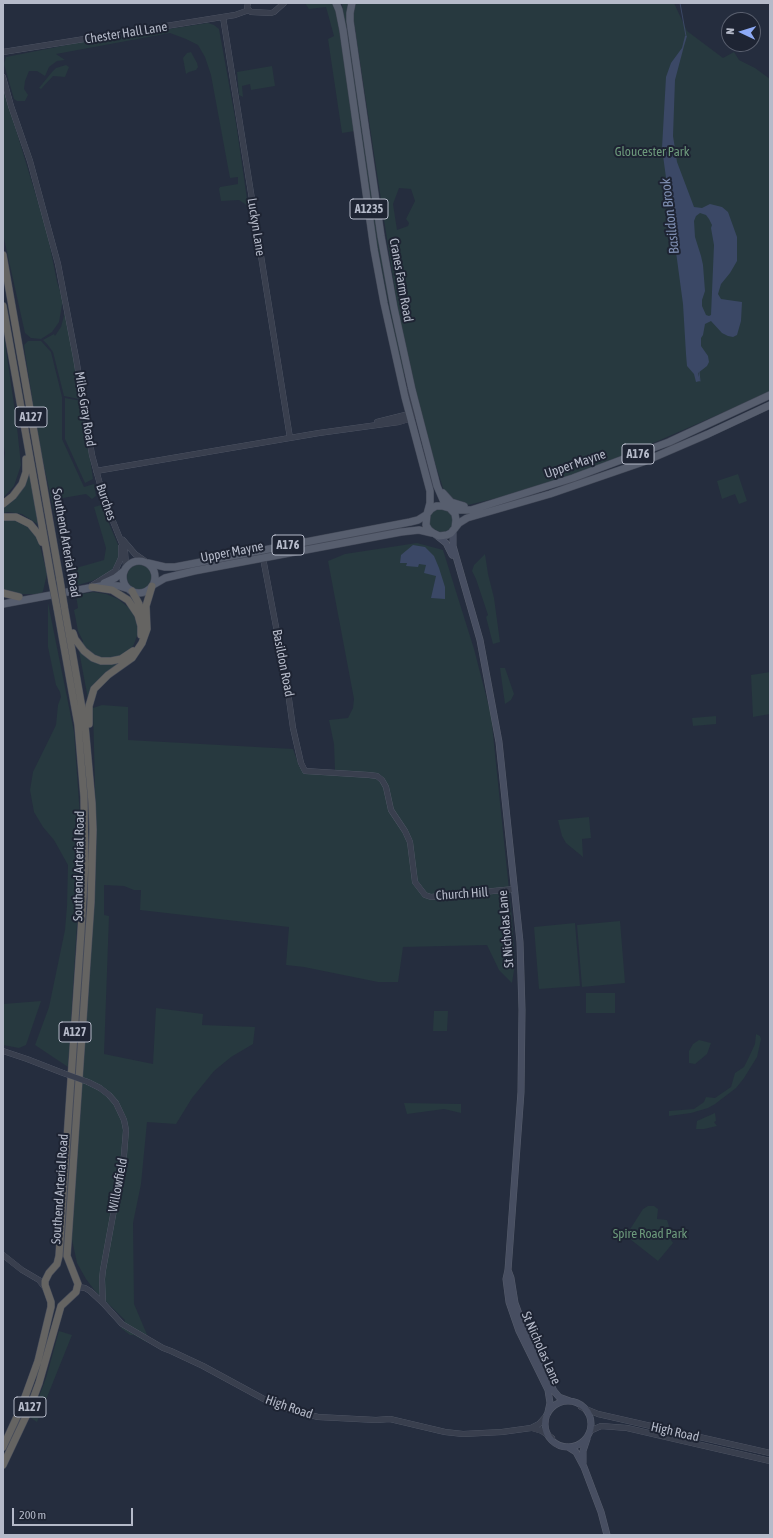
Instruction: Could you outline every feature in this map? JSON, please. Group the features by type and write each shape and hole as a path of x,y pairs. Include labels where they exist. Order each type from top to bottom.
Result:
{"highway":[{"name":"Southend Arterial Road","path":"3,255 85,724 92,803 92,902 67,1256 78,1280 78,1287"},
{"name":"Southend Arterial Road","path":"3,306 78,725 84,797 85,857 81,940 60,1249 57,1264 49,1273 45,1281 51,1307 42,1345 24,1401 3,1447"},
{"path":"3,504 17,492 22,484 26,472 27,463 17,384"},
{"name":"A127","path":"3,517 20,518 34,527 39,535 52,581"},
{"name":"A127","path":"92,803 89,715 90,700 94,689 100,682 132,658 142,643 146,629 146,606 153,586"},
{"path":"93,587 112,590 128,600 136,611 140,620 141,635"},
{"name":"A127","path":"64,604 75,639 84,652 98,660 111,661 124,657 135,648 141,635 143,627 142,615 139,604 130,590"},
{"path":"3,593 19,597"},
{"name":"A127","path":"3,1465 29,1410 50,1348 61,1306 76,1292 78,1287"}],"main road":[{"name":"Cranes Farm Road","path":"336,3 343,30 378,270 394,348 431,495 426,515"},
{"name":"Cranes Farm Road","path":"352,3 350,21 381,236 394,308 407,371 429,458 441,497 449,508"},
{"name":"Upper Mayne","path":"449,508 466,510 573,478 640,454 707,425 770,395"},
{"name":"Upper Mayne","path":"454,529 459,523 470,517 550,494 643,462 770,405"},
{"path":"411,416 420,422"},
{"path":"429,458 442,492 451,502 464,506 501,500"},
{"name":"A176","path":"426,515 436,506 449,508"},
{"path":"449,508 456,517 454,529"},
{"path":"426,515 427,527 436,535"},
{"name":"Upper Mayne","path":"147,562 165,567 175,566 405,524 418,520 426,515"},
{"name":"A176","path":"436,535 447,535 454,529"},
{"name":"St Nicholas Lane","path":"454,529 453,546 461,570 465,590"},
{"name":"Upper Mayne","path":"153,586 165,578 410,530 419,530 436,535"},
{"name":"St Nicholas Lane","path":"436,535 444,541 448,547 465,590 480,640 499,742 521,973 521,1093 508,1270 506,1279 509,1302 519,1331 548,1390 550,1403 547,1413"},
{"path":"3,604 32,597 115,585 143,593 153,586 155,573 154,569 147,562 136,560 130,563 115,578 93,587"},
{"path":"125,569 124,583 130,590"},
{"path":"3,596 32,597"},
{"name":"St Nicholas Lane","path":"508,1270 511,1278 515,1303 527,1336 554,1391 561,1399 570,1401"},
{"path":"584,1467 583,1452 589,1433 590,1418 581,1406 570,1401 559,1402 547,1413 546,1426 552,1438 559,1444 576,1452 584,1467 607,1535"},
{"path":"567,1447 580,1444 589,1433"}],"street":[{"path":"248,3 248,8 252,12 271,13 274,12 276,6 284,3"},
{"name":"Chester Hall Lane","path":"3,52 235,15 249,10"},
{"name":"Luckyn Lane","path":"223,17 290,438"},
{"name":"Miles Gray Road","path":"3,77 30,162 58,264 96,471"},
{"path":"407,371 411,416"},
{"path":"96,471 290,438 399,422 411,416"},
{"path":"372,425 394,417 411,416"},
{"name":"Cranes Farm Road","path":"399,422 405,422 408,424 416,438"},
{"name":"Burches","path":"96,471 104,499 125,551 125,569"},
{"path":"93,587 99,580 111,574 118,566 122,554 118,534"},
{"name":"Burches","path":"118,534 132,551 147,562"},
{"name":"Basildon Road","path":"262,558 285,672 293,728 303,768"},
{"name":"Church Hill","path":"303,768 308,772 348,772 377,776 382,780 386,787 391,810 405,831 410,842 415,882 426,895 431,897 514,889"},
{"name":"Willowfield","path":"3,1051 88,1082 100,1088 113,1099 122,1114 126,1130 124,1156 103,1270 103,1303"},
{"path":"3,1254 32,1277 39,1280 46,1289"},
{"path":"32,1277 42,1276 49,1273"},
{"name":"High Road","path":"78,1287 85,1288 103,1303 122,1324 163,1348 203,1366 273,1404 294,1411 318,1417 376,1420 390,1419 446,1432 463,1434 502,1432 532,1428"},
{"name":"High Road","path":"581,1406 598,1414 770,1453"},
{"path":"532,1428 539,1424 547,1413"},
{"name":"High Road","path":"589,1433 601,1426 632,1429 770,1461"},
{"path":"532,1428 542,1431 552,1438"}],"green space":[{"path":"305,3 332,3 336,9 355,131 342,133 328,39 334,36 326,7 309,9"},
{"path":"349,3 395,325 404,370 405,386 375,235 342,4"},
{"name":"Gloucester Park","path":"356,3 674,3 687,31 723,58 734,52 739,60 755,68 770,79 770,392 619,458 563,479 518,493 468,505 454,502 444,491 433,457 412,379 400,324 353,16","holes":["399,188 411,189 415,201 406,219 409,223 408,226 397,230 393,204"]},
{"path":"208,23 219,29 236,123 248,206 239,200 221,201 220,187 238,184 238,177 230,178 211,75 205,57 198,45 186,39 170,33 56,54 65,60 57,61 49,67 45,76 37,71 29,71 25,81 24,89 28,95 25,101 17,101 14,99 4,64 6,57 77,43"},
{"path":"191,52 198,67 196,70 186,74 183,58 187,53"},
{"path":"66,65 69,67 65,77 53,76 41,89 39,88 56,68"},
{"path":"272,66 275,86 251,90 250,84 242,86 243,97 239,95 237,72"},
{"path":"3,87 47,232 57,282 63,300 59,322 52,332 41,339 31,338 25,333 3,234"},
{"path":"66,308 79,399 64,396 53,352 43,340 54,334 55,336 61,327"},
{"path":"3,330 16,418 21,465 14,486 3,498 3,468 5,453 3,442"},
{"path":"28,341 41,341 51,352 62,397 62,439 84,487 94,484 96,496 92,499 86,494 57,499 71,565 66,568 40,447 24,345"},
{"path":"65,398 82,401 93,479 85,483 65,439"},
{"path":"32,471 39,525 22,514 8,512 3,513 3,508 14,499"},
{"path":"738,474 747,501 739,504 735,494 722,499 717,481"},
{"path":"101,505 119,547 119,560 110,572 92,581 71,587 69,570 104,560 106,548 94,507"},
{"path":"441,509 446,510 452,516 452,526 446,532 441,533 436,532 430,526 429,521 430,516 436,510"},
{"path":"3,519 18,519 37,534 47,574 41,594 17,594 3,590"},
{"path":"417,543 443,550 474,649 491,715 512,919 515,964 512,983 499,970 487,945 403,947 398,982 378,982 304,967 286,965 289,927 140,910 141,890 134,890 124,886 104,885 104,915 109,916 104,1054 153,1064 156,1008 203,1014 202,1025 255,1027 253,1044 231,1057 214,1071 192,1098 176,1124 147,1122 141,1184 133,1223 134,1304 148,1337 146,1342 134,1335 130,1335 121,1328 125,1320 96,1292 86,1279 77,1263 71,1235 96,825 93,708 102,705 128,707 128,740 293,749 299,766 304,774 335,770 334,744 329,720 348,718 353,708 354,699 328,561 345,554"},
{"path":"485,554 494,598 500,642 493,644 486,617 488,615 472,571 474,565"},
{"path":"140,564 149,568 153,577 149,586 140,590 131,586 127,577 131,568"},
{"path":"93,592 106,594 118,599 130,608 137,622 138,633 134,644 131,649 116,659 98,658 82,646 83,641 78,631 74,610 78,608 76,595"},
{"path":"48,603 74,732 82,844 68,1067 35,1045 49,1007 65,930 67,906 68,865 54,840 43,827 34,812 30,790 33,772 56,725 58,705 61,697 56,685 48,647"},
{"path":"80,649 89,658 127,658 88,699 79,651"},
{"path":"500,668 505,668 514,694 511,700 505,704"},
{"path":"770,672 770,714 753,717 751,675"},
{"path":"716,716 716,724 693,726 692,718"},
{"path":"589,817 591,838 582,839 583,857 566,843 562,836 558,820"},
{"path":"620,921 625,983 582,987 577,925"},
{"path":"575,923 580,986 539,989 534,927"},
{"path":"586,993 615,993 615,1013 586,1013"},
{"path":"41,1001 26,1045 19,1048 3,1045 3,1004"},
{"path":"434,1011 448,1011 447,1031 433,1031"},
{"path":"756,1034 760,1036 761,1039 757,1057 736,1088 708,1108 691,1113 669,1116 669,1111 694,1109 704,1102 706,1097 715,1098 731,1087 735,1073 744,1067 749,1057 755,1044"},
{"path":"699,1040 711,1043 707,1054 695,1064 689,1063 689,1051 693,1044"},
{"path":"404,1103 461,1104 461,1113 444,1109 407,1114"},
{"path":"715,1113 716,1121 714,1122 717,1126 696,1129 697,1121"},
{"name":"Spire Road Park","path":"648,1206 654,1206 658,1209 657,1219 667,1220 669,1226 667,1234 673,1243 658,1261 630,1239 627,1234 643,1209"},
{"path":"59,1331 72,1335 37,1422 31,1418 46,1378"}],"water":[{"path":"685,36 687,36 675,80 673,136 677,162 694,207 702,208 710,204 722,207 728,212 737,237 737,261 721,284 718,294 721,299 742,302 741,321 737,335 733,337 722,333 711,321 705,324 701,338 701,346 708,356 709,362 707,366 698,373 700,381 696,382 694,374 687,366 683,304 662,148 666,77 671,63 682,48","holes":["700,213 706,215 712,225 711,228 714,245 711,315 709,316 706,315 702,306 705,291 703,265 695,237 694,221 696,216"]},
{"path":"413,545 425,547 434,556 445,587 445,599 431,598 436,576 424,573 426,565 419,564 418,567 406,566 407,563 400,563 401,555"}],"waterway":[{"name":"Basildon Brook","path":"680,3 686,36"},
{"name":"Basildon Brook","path":"699,372 700,381"}]}
